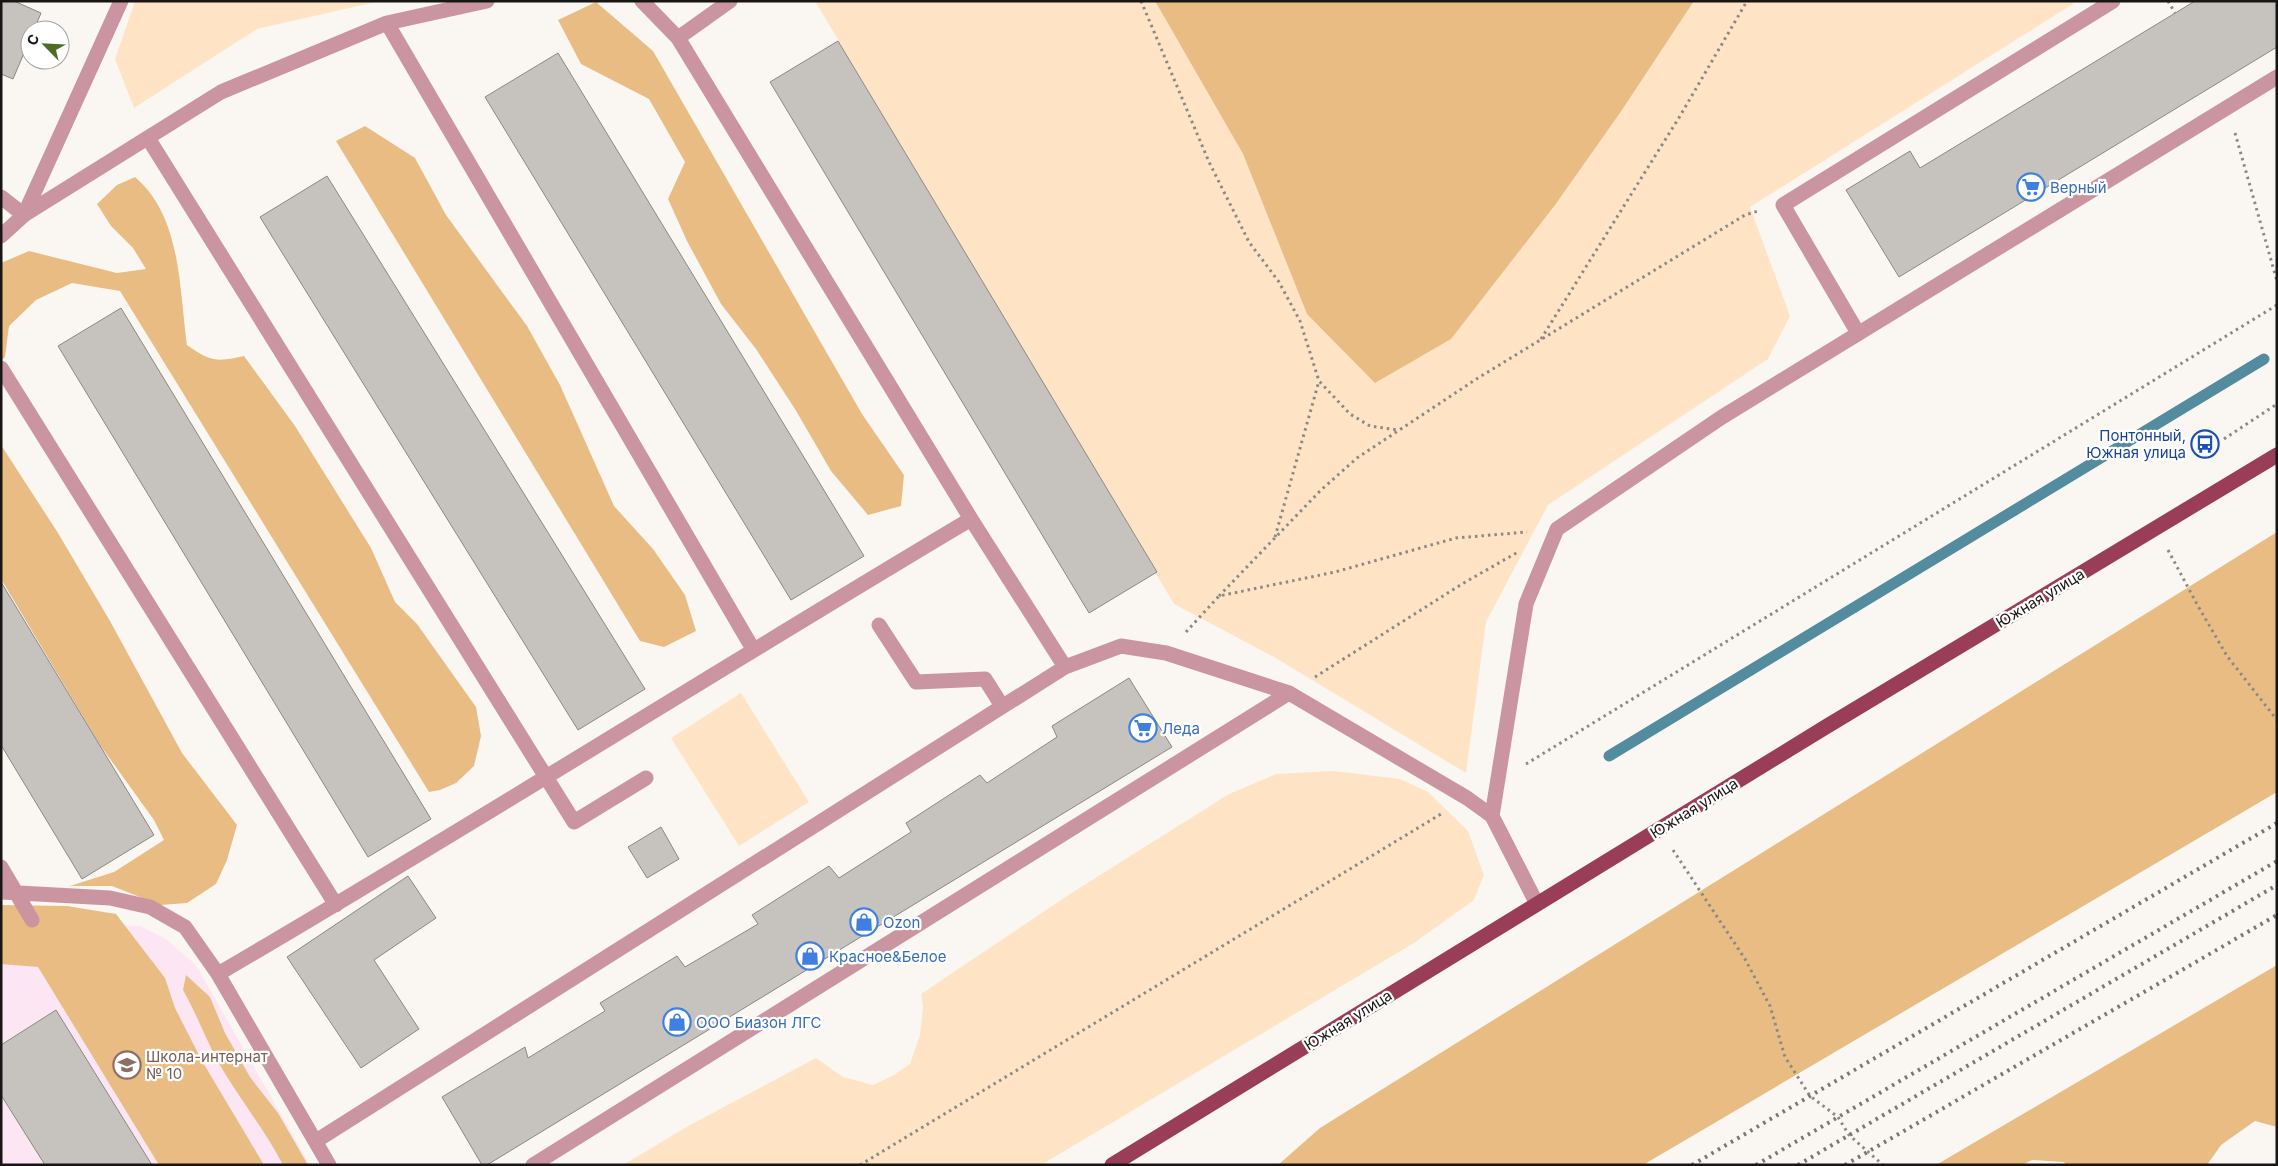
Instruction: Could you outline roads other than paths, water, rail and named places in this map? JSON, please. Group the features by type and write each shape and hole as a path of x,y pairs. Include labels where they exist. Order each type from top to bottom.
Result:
{"main road":[{"name":"Южная улица","path":"1112,1165 1537,904 2277,455"}],"street":[{"path":"24,215 121,1"},
{"path":"1,236 24,215 221,92 387,23 486,1"},
{"path":"642,1 678,38 971,519 1065,667"},
{"path":"678,38 730,1"},
{"path":"1858,333 1783,205 2113,1"},
{"path":"387,23 753,649"},
{"path":"1492,816 1526,604 1557,529 1722,416 2277,78"},
{"path":"148,138 574,822 646,778"},
{"path":"1,197 24,215"},
{"path":"1,368 336,905"},
{"path":"218,974 547,778 753,649 971,519"},
{"path":"879,625 916,682 985,679 1002,706"},
{"path":"316,1141 1065,667 1121,646 1166,653 1289,693 1466,798 1492,816 1537,904"},
{"path":"533,1165 1289,693"},
{"path":"1,867 9,892 32,920"},
{"path":"9,892 110,898 150,907 185,927 218,974 329,1165"}],"waterway":[{"path":"1609,756 2264,359"}],"railway":[{"path":"1692,1165 2277,823"},
{"path":"1756,1165 2277,861"},
{"path":"1798,1165 2277,885"},
{"path":"1845,1165 2277,915"}],"place":[{"name":"Верный","path":"2031,187"},
{"name":"Понтонный, Южная улица","path":"2205,444"},
{"name":"Леда","path":"1143,728"},
{"name":"Ozon","path":"864,922"},
{"name":"Красное&Белое","path":"810,956"},
{"name":"ООО Биазон ЛГС","path":"677,1022"},
{"name":"Школа-интернат № 10","path":"127,1065"}]}
